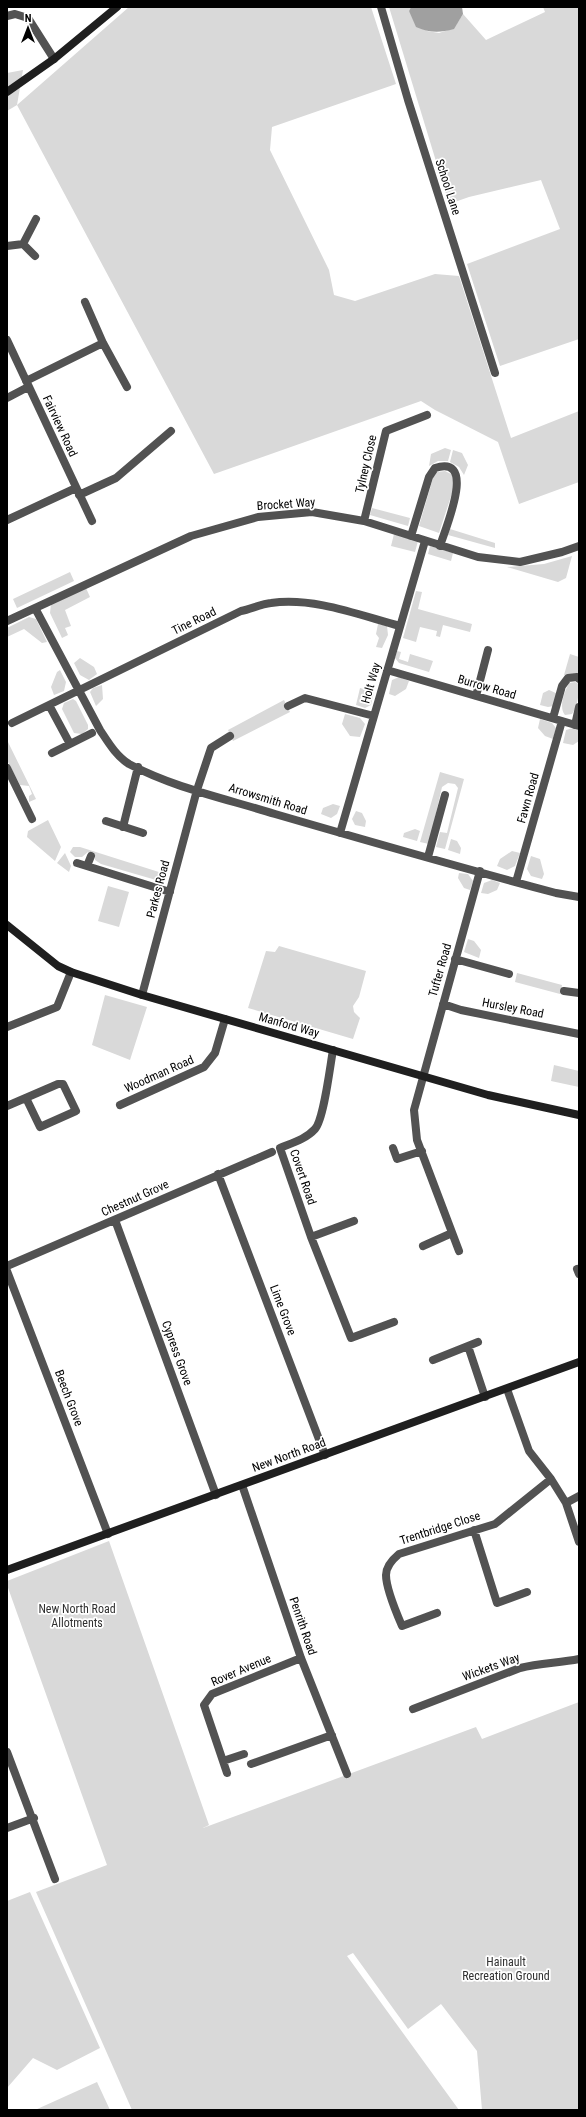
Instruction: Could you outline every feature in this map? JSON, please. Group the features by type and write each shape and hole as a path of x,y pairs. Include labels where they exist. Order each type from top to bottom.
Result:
{"street":[{"path":"7,92 54,59 117,7"},
{"name":"School Lane","path":"382,7 408,100 494,373"},
{"path":"7,16 15,14 28,18 54,59"},
{"path":"23,244 36,219"},
{"path":"7,246 23,244"},
{"path":"23,244 35,256"},
{"path":"85,302 103,343 127,387"},
{"name":"Fairview Road","path":"7,340 92,521"},
{"path":"7,398 27,384 103,343"},
{"name":"Tylney Close","path":"364,522 386,430 427,415"},
{"path":"7,520 116,478 171,431"},
{"path":"411,536 429,477 436,468 449,466 454,470 458,481 440,546"},
{"name":"Brocket Way","path":"7,621 191,536 258,517 312,512 364,522 478,557 520,562 562,552 579,546"},
{"name":"Holt Way","path":"340,833 425,541"},
{"name":"Tine Road","path":"12,724 241,611 271,603 299,603 330,607 400,626"},
{"name":"Arrowsmith Road","path":"35,608 78,691 110,747 128,763 197,790 340,833 556,893 579,896"},
{"path":"476,696 488,650"},
{"name":"Burrow Road","path":"387,670 577,726"},
{"path":"553,718 562,686 568,678 577,677 579,679"},
{"path":"288,706 305,698 374,716"},
{"path":"49,705 70,744"},
{"path":"577,726 579,707"},
{"name":"Fawn Road","path":"516,882 562,721"},
{"path":"52,753 92,734"},
{"name":"Parkes Road","path":"142,995 197,790 211,748 230,736"},
{"path":"7,768 32,819"},
{"path":"123,827 138,768"},
{"path":"428,857 445,795"},
{"path":"106,821 143,833"},
{"path":"88,866 91,856"},
{"path":"77,863 170,892"},
{"name":"Tufter Road","path":"459,1251 417,1140 414,1110 422,1076 480,871"},
{"name":"Manford Way","path":"7,925 58,966 71,972 142,995 488,1095 579,1115"},
{"path":"455,959 509,974"},
{"path":"7,1027 57,1007 71,972"},
{"path":"564,991 579,993"},
{"name":"Hursley Road","path":"443,1004 461,1010 579,1034"},
{"name":"Woodman Road","path":"120,1105 204,1067 215,1054 226,1019"},
{"name":"Covert Road","path":"333,1050 321,1115 316,1128 302,1139 280,1148 311,1237 351,1338 394,1322"},
{"path":"7,1106 58,1084 63,1084 76,1111 40,1126 26,1098"},
{"path":"393,1148 397,1159 422,1151"},
{"name":"Chestnut Grove","path":"7,1266 272,1152"},
{"name":"Lime Grove","path":"218,1174 325,1455"},
{"name":"Cypress Grove","path":"115,1220 216,1494"},
{"path":"311,1237 354,1221"},
{"path":"423,1246 452,1233"},
{"name":"Beech Grove","path":"7,1271 108,1534"},
{"path":"433,1360 478,1342"},
{"path":"468,1346 485,1397"},
{"name":"New North Road","path":"7,1570 579,1362"},
{"path":"507,1389 529,1451 551,1479 566,1503 579,1542"},
{"name":"Trentbridge Close","path":"437,1613 402,1626 392,1599 386,1575 392,1560 399,1554 494,1524 551,1479"},
{"name":"Penrith Road","path":"242,1485 301,1658 347,1774"},
{"path":"566,1503 579,1496"},
{"path":"474,1530 497,1603 527,1592"},
{"name":"Rover Avenue","path":"227,1773 204,1705 212,1694 301,1658"},
{"name":"Wickets Way","path":"413,1710 520,1668 536,1664 555,1664 579,1659"},
{"path":"251,1764 332,1735"},
{"path":"7,1752 34,1818 55,1879"},
{"path":"223,1761 244,1754"},
{"path":"7,1828 34,1818"}],"green space":[{"path":"129,7 371,7 396,84 272,127 270,150 329,270 334,295 355,301 435,274 459,276 511,438 579,411 579,482 519,504 498,442 435,410 421,401 214,474 17,105"},
{"path":"389,7 411,7 409,11 427,31 439,33 454,28 463,14 486,40 545,12 543,7 579,7 579,339 500,366 467,264 560,229 541,180 469,197 449,204"},
{"path":"23,70 17,105 7,111 7,73"},
{"path":"445,448 451,450 448,461 438,461 429,466 431,454"},
{"path":"453,450 462,453 468,465 464,475 459,467 450,462"},
{"path":"445,471 453,475 455,484 439,533 419,526 433,478 437,472"},
{"path":"372,508 410,518 408,526 370,515"},
{"path":"450,529 495,543 495,548 448,535"},
{"path":"394,534 418,541 415,552 391,546"},
{"path":"430,546 453,553 451,561 428,554"},
{"path":"572,556 566,578 558,582 507,567 544,564"},
{"path":"70,572 74,581 17,608 13,599"},
{"path":"86,588 90,597 65,610 71,626 65,628 68,635 62,638 50,613 51,604"},
{"path":"416,591 422,592 418,609 472,624 470,632 443,625 440,637 436,636 437,631 420,627 416,642 403,638"},
{"path":"29,617 36,619 47,642 42,643 24,629 7,637 7,628"},
{"path":"378,624 387,626 388,635 382,648 376,647 379,638 376,634"},
{"path":"397,651 401,652 399,659 408,662 410,654 433,661 429,672 399,663 395,658"},
{"path":"570,654 579,657 579,674 564,675"},
{"path":"80,658 94,667 97,674 89,680 80,675 74,663"},
{"path":"60,670 66,682 64,691 54,695 51,687 57,672"},
{"path":"399,677 409,681 406,689 395,696 389,694 392,680"},
{"path":"575,682 579,684 577,703 572,714 565,715 562,708 564,695 569,683"},
{"path":"102,685 103,699 96,706 90,692 93,688"},
{"path":"360,688 374,692 371,705 365,708 356,705"},
{"path":"549,690 558,694 554,706 548,707 540,705 543,693"},
{"path":"73,699 76,701 88,725 88,729 82,734 74,733 62,709 64,703"},
{"path":"284,700 290,712 233,741 228,730"},
{"path":"345,714 360,718 365,724 360,737 350,736 342,724"},
{"path":"540,719 552,723 556,728 553,739 545,736 538,728"},
{"path":"573,728 579,730 579,741 573,745 563,743 566,730"},
{"path":"7,740 36,799 29,802 29,796 32,794 29,786 20,785 7,760"},
{"path":"440,772 464,779 445,849 436,847 440,832 447,833 458,788 455,784 448,783 442,787 429,844 420,842"},
{"path":"333,804 340,806 337,814 331,818 321,814 323,808"},
{"path":"356,811 362,813 366,821 365,827 355,825 352,819"},
{"path":"48,820 61,847 55,861 27,837 28,831"},
{"path":"415,829 420,831 417,841 403,837 404,833"},
{"path":"451,839 457,841 461,848 460,854 448,850"},
{"path":"73,847 80,847 162,873 160,878 156,880 101,864 95,860 95,854 88,852 82,857 75,857 70,852"},
{"path":"512,851 520,853 515,866 507,870 497,866 500,859"},
{"path":"65,853 71,866 69,872 57,863"},
{"path":"531,856 540,859 544,874 542,879 531,876 527,869"},
{"path":"459,873 468,874 473,881 470,890 464,888 458,878"},
{"path":"492,880 500,883 497,890 488,894 481,893 484,883"},
{"path":"108,886 129,892 119,927 98,921"},
{"path":"468,939 474,941 481,950 479,958 464,952"},
{"path":"279,946 366,971 359,997 353,1006 354,1012 360,1018 353,1039 248,1008 266,951 275,952"},
{"path":"517,973 562,985 560,994 515,982"},
{"path":"105,995 147,1007 130,1060 92,1045"},
{"path":"554,1065 579,1071 579,1087 551,1081"},
{"path":"109,1541 209,1825 203,1828 476,1727 482,1739 579,1702 579,2110 482,2110 477,2051 441,2004 408,2029 353,1953 347,1956 459,2110 132,2110 36,1892 107,1865 7,1585 7,1581"},
{"path":"30,1892 100,2048 57,2070 33,2058 7,2088 7,1901"},
{"path":"97,2082 110,2110 35,2110"}],"shaded area":[{"path":"411,7 462,7 463,14 454,29 439,32 431,31 416,27 409,11"}],"park label":[{"name":"New North Road Allotments","path":"77,1616"},
{"name":"Hainault Recreation Ground","path":"506,1969"}]}
